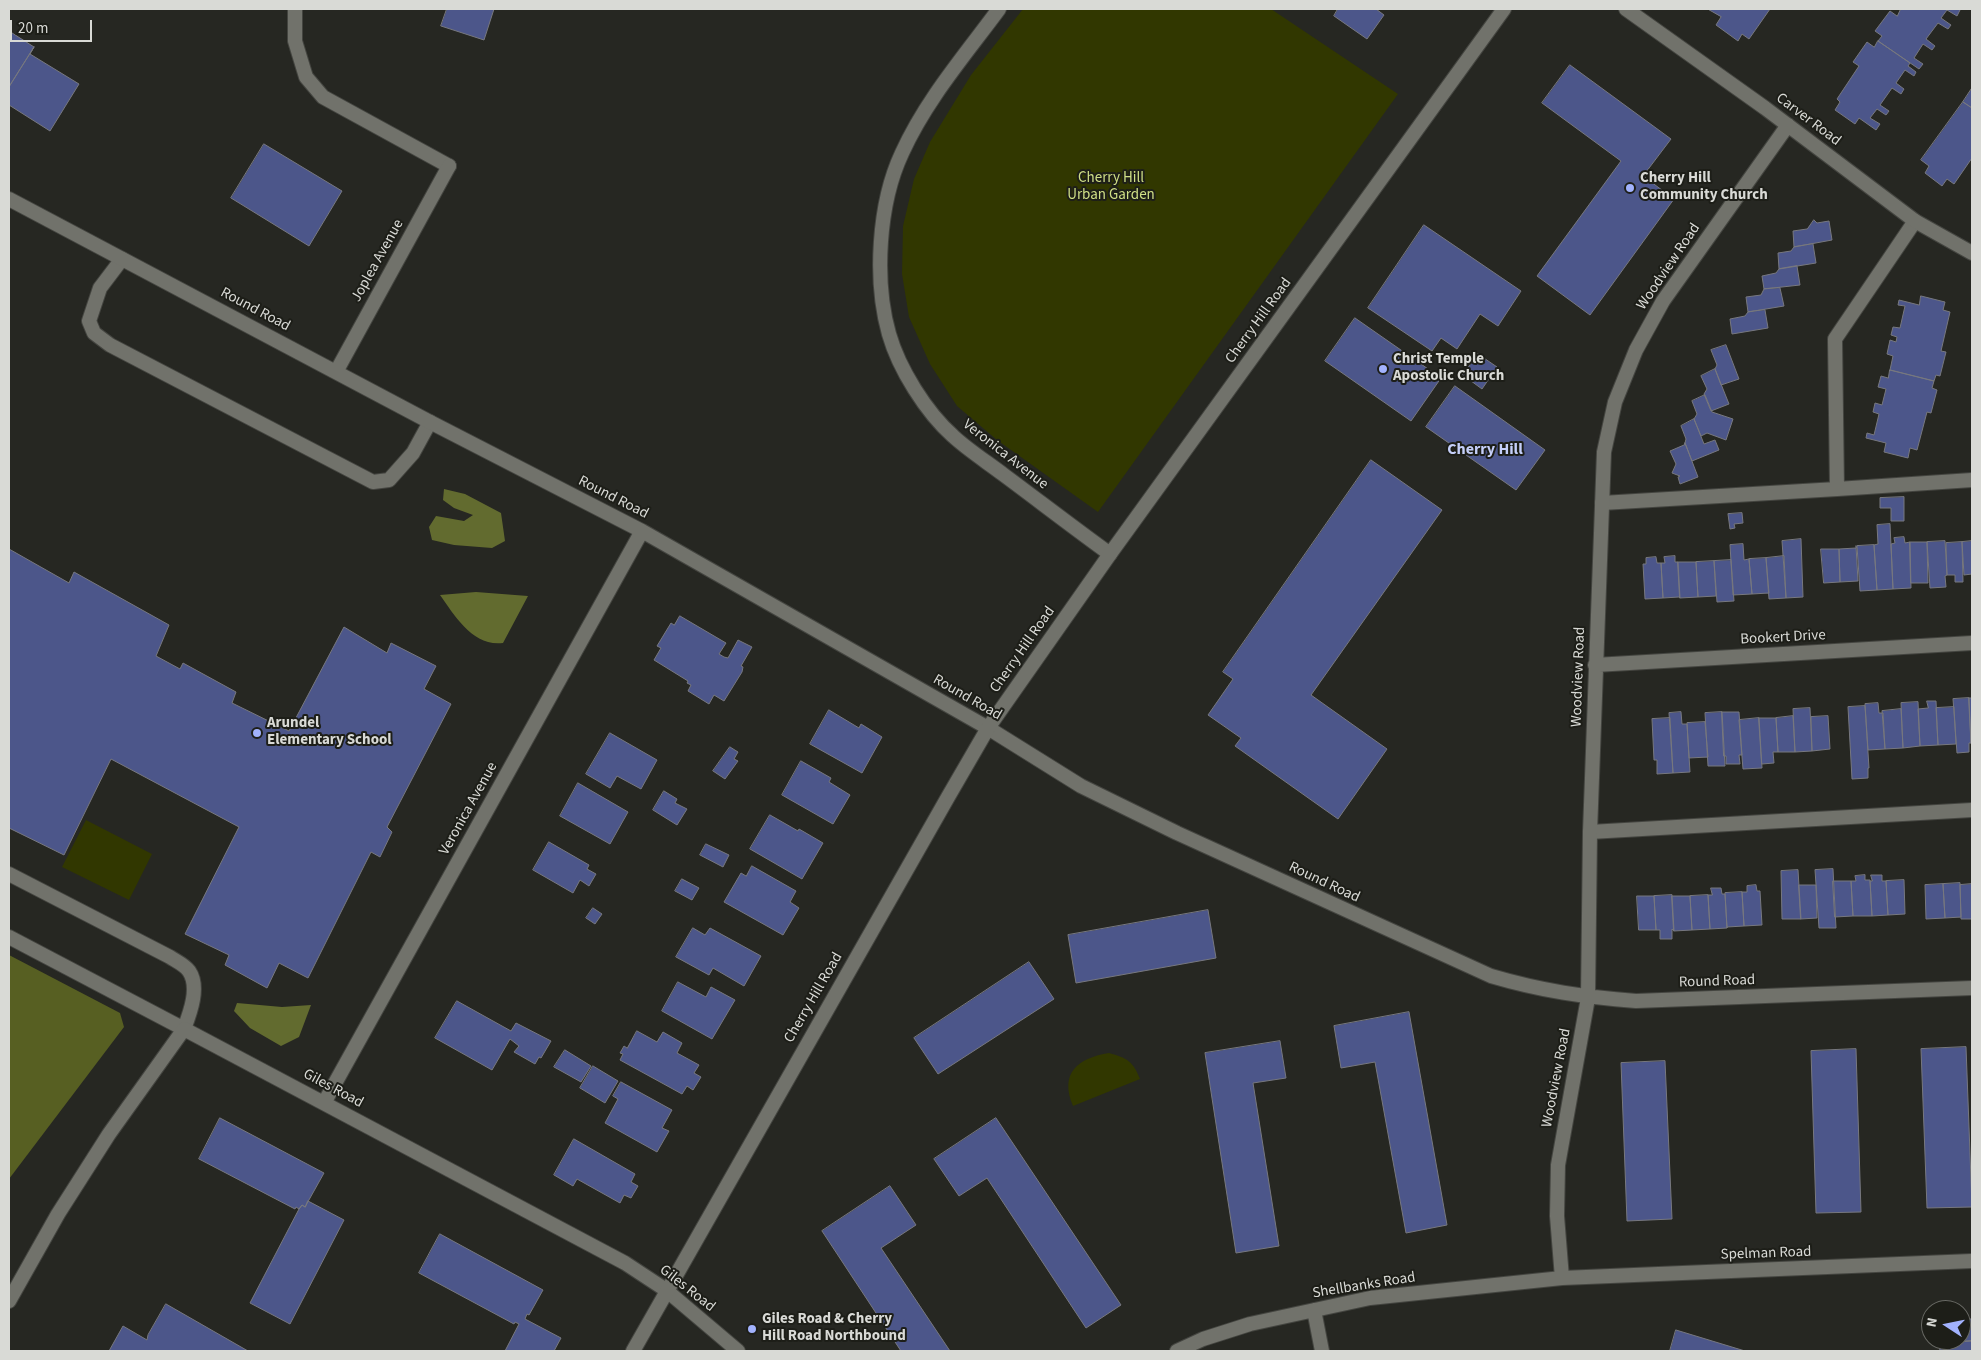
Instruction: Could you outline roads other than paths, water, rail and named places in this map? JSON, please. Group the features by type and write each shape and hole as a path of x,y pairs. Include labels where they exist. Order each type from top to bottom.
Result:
{"street":[{"name":"Joplea Avenue","path":"295,9 295,42 306,77 323,97 449,166 336,372"},
{"name":"Veronica Avenue","path":"999,9 921,116 901,154 890,188 883,226 881,261 882,300 889,335 906,374 926,405 952,436 1110,554"},
{"name":"Cherry Hill Road","path":"633,1351 666,1290 988,728 1110,554 1504,9"},
{"name":"Carver Road","path":"1626,9 1788,125 1915,221 1972,253"},
{"name":"Woodview Road","path":"1562,1278 1557,1216 1558,1165 1588,998 1590,832 1604,452 1615,402 1636,350 1663,301 1788,125"},
{"name":"Round Road","path":"9,199 430,422 642,531 988,728 1081,786 1177,834 1491,976 1534,989 1588,998 1636,1001 1972,988"},
{"path":"1837,488 1835,339 1915,221"},
{"path":"122,259 100,288 88,320 94,333 110,345 373,482 389,480 413,453 430,422"},
{"path":"1602,502 1972,480"},
{"name":"Veronica Avenue","path":"324,1102 642,531"},
{"name":"Bookert Drive","path":"1595,665 1972,643"},
{"path":"1590,832 1972,810"},
{"path":"9,874 170,957 188,970 192,976 194,989 190,1014 184,1029 109,1134 58,1214 9,1301"},
{"name":"Giles Road","path":"9,937 324,1102 625,1263 666,1290 738,1351"},
{"name":"Spelman Road","path":"1562,1278 1972,1261"},
{"name":"Shellbanks Road","path":"1177,1351 1203,1339 1250,1324 1370,1298 1562,1278"},
{"path":"1314,1310 1322,1351"}],"place":[{"name":"Cherry Hill Community Church","path":"1630,188"},
{"name":"Christ Temple Apostolic Church","path":"1383,369"},
{"name":"Arundel Elementary School","path":"257,733"},
{"name":"Giles Road & Cherry Hill Road Northbound","path":"752,1329"}],"district":[{"name":"Cherry Hill","path":"1485,450"}],"park label":[{"name":"Cherry Hill Urban Garden","path":"1111,188"}]}
